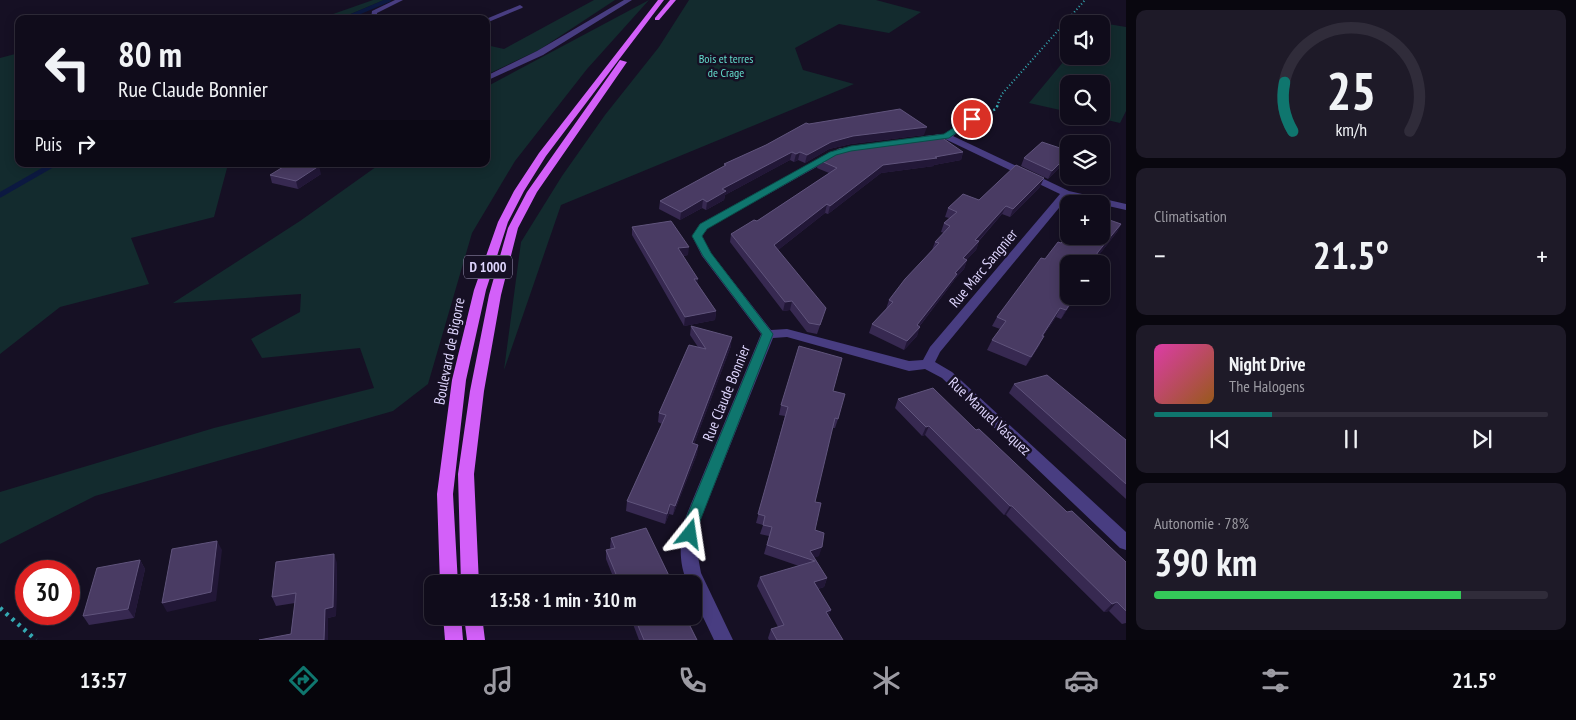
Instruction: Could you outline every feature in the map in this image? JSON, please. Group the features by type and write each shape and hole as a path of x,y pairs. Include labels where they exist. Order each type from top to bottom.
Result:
{"main road":[{"name":"Boulevard de Bigorre","path":"449,575 445,494 459,380 480,290 503,222 519,191 542,155 662,0"},
{"name":"D 1000","path":"470,575 467,465 477,391 493,305 513,228 532,192 553,161 647,31 674,0"},
{"path":"453,625 454,640"},
{"path":"474,625 476,640"}],"street":[{"path":"372,15 374,12 400,0"},
{"path":"490,76 540,53 629,0"},
{"path":"908,141 946,136 972,119"},
{"path":"946,136 1066,193 1126,207"},
{"name":"Rue Claude Bonnier","path":"724,640 692,574 688,546 692,521 768,334 706,254 697,236 704,226 833,153 842,151"},
{"name":"Rue Marc Sangnier","path":"927,364 935,350 1066,193"},
{"path":"768,334 787,334 909,366 927,364"},
{"name":"Rue Manuel Vasquez","path":"927,364 946,375 1126,543"}],"lane":[{"path":"490,19 520,7"}],"path":[{"path":"972,119 996,110 1002,94 1085,0"},
{"path":"0,608 36,640"}],"green space":[{"path":"373,0 384,0 348,15 330,15"},
{"path":"594,0 615,0 539,50 490,73 490,46 504,49"},
{"path":"649,0 587,69 515,161 472,233 428,384 393,411 95,496 0,544 0,492 214,428 374,388 360,348 262,358 251,339 300,312 301,294 173,303 300,221 376,167 490,167 490,85"},
{"name":"Bois et terres de Crage","path":"689,0 876,0 921,12 889,33 839,24 795,48 803,70 854,84 561,205 504,370 521,242 562,176 605,115 659,47"},
{"path":"1110,24 1126,27 1126,111 1120,123 1110,121 1110,75 1060,75 1060,110 1029,103 1061,65 1110,65"},
{"path":"15,54 15,167 227,168 214,217 131,238 149,284 60,307 0,354 0,58"}],"building":[{"path":"900,109 927,127 853,136 831,142 807,155 800,152 796,154 792,152 722,189 726,191 707,202 703,199 681,212 660,201 726,165 724,164 766,145 806,123"},
{"path":"938,135 963,152 935,157 937,158 883,165 830,206 827,204 774,245 826,308 820,325 809,323 792,301 785,302 731,234 754,220 757,221 837,168 819,160 839,149"},
{"path":"1042,142 1060,148 1060,163 1052,171 1024,158"},
{"path":"1016,165 1044,178 1013,209 1006,206 975,240 979,241 963,258 967,260 955,273 957,274 917,325 920,327 907,341 872,324 893,302 889,300 905,279 939,243 935,242 950,226 944,223 957,212 948,208 963,194 979,200"},
{"path":"283,167 317,167 296,181 270,175"},
{"path":"1110,220 1121,224 1110,237"},
{"path":"671,221 689,247 678,248 698,279 694,279 716,311 685,317 632,227"},
{"path":"1058,242 1060,245 1104,245 1096,255 1060,255 1060,305 1069,305 1066,310 1060,308 1031,357 992,340 1006,321 997,317 1041,258 1045,259"},
{"path":"691,326 732,337 692,443 698,445 675,506 670,504 667,514 627,501 666,415 659,413 689,345 706,349"},
{"path":"799,346 842,358 833,391 845,394 838,419 835,418 815,502 821,503 815,530 824,533 822,547 810,551 827,578 814,582 831,610 826,612 843,640 777,640 771,629 784,625 760,577 815,561 767,545 772,527 763,525 765,516 758,514 788,407 781,405"},
{"path":"1047,375 1126,440 1126,484 1014,384"},
{"path":"933,388 976,430 979,429 1067,512 1072,511 1126,562 1126,611 1117,602 1112,604 929,426 926,427 898,399"},
{"path":"646,528 669,575 616,575 606,550 615,548 611,538"},
{"path":"217,541 211,592 162,603 172,549"},
{"path":"334,554 333,607 325,609 324,640 259,640 291,634 296,593 272,597 276,562"},
{"path":"140,560 128,609 83,616 97,568"},
{"path":"638,625 690,625 697,640 644,640"}],"waterway":[{"path":"353,15 389,0"},
{"path":"0,195 49,167"}],"route":[{"path":"690,534 692,521 768,334 706,254 697,236 704,226 833,153 946,136 972,119"}]}
